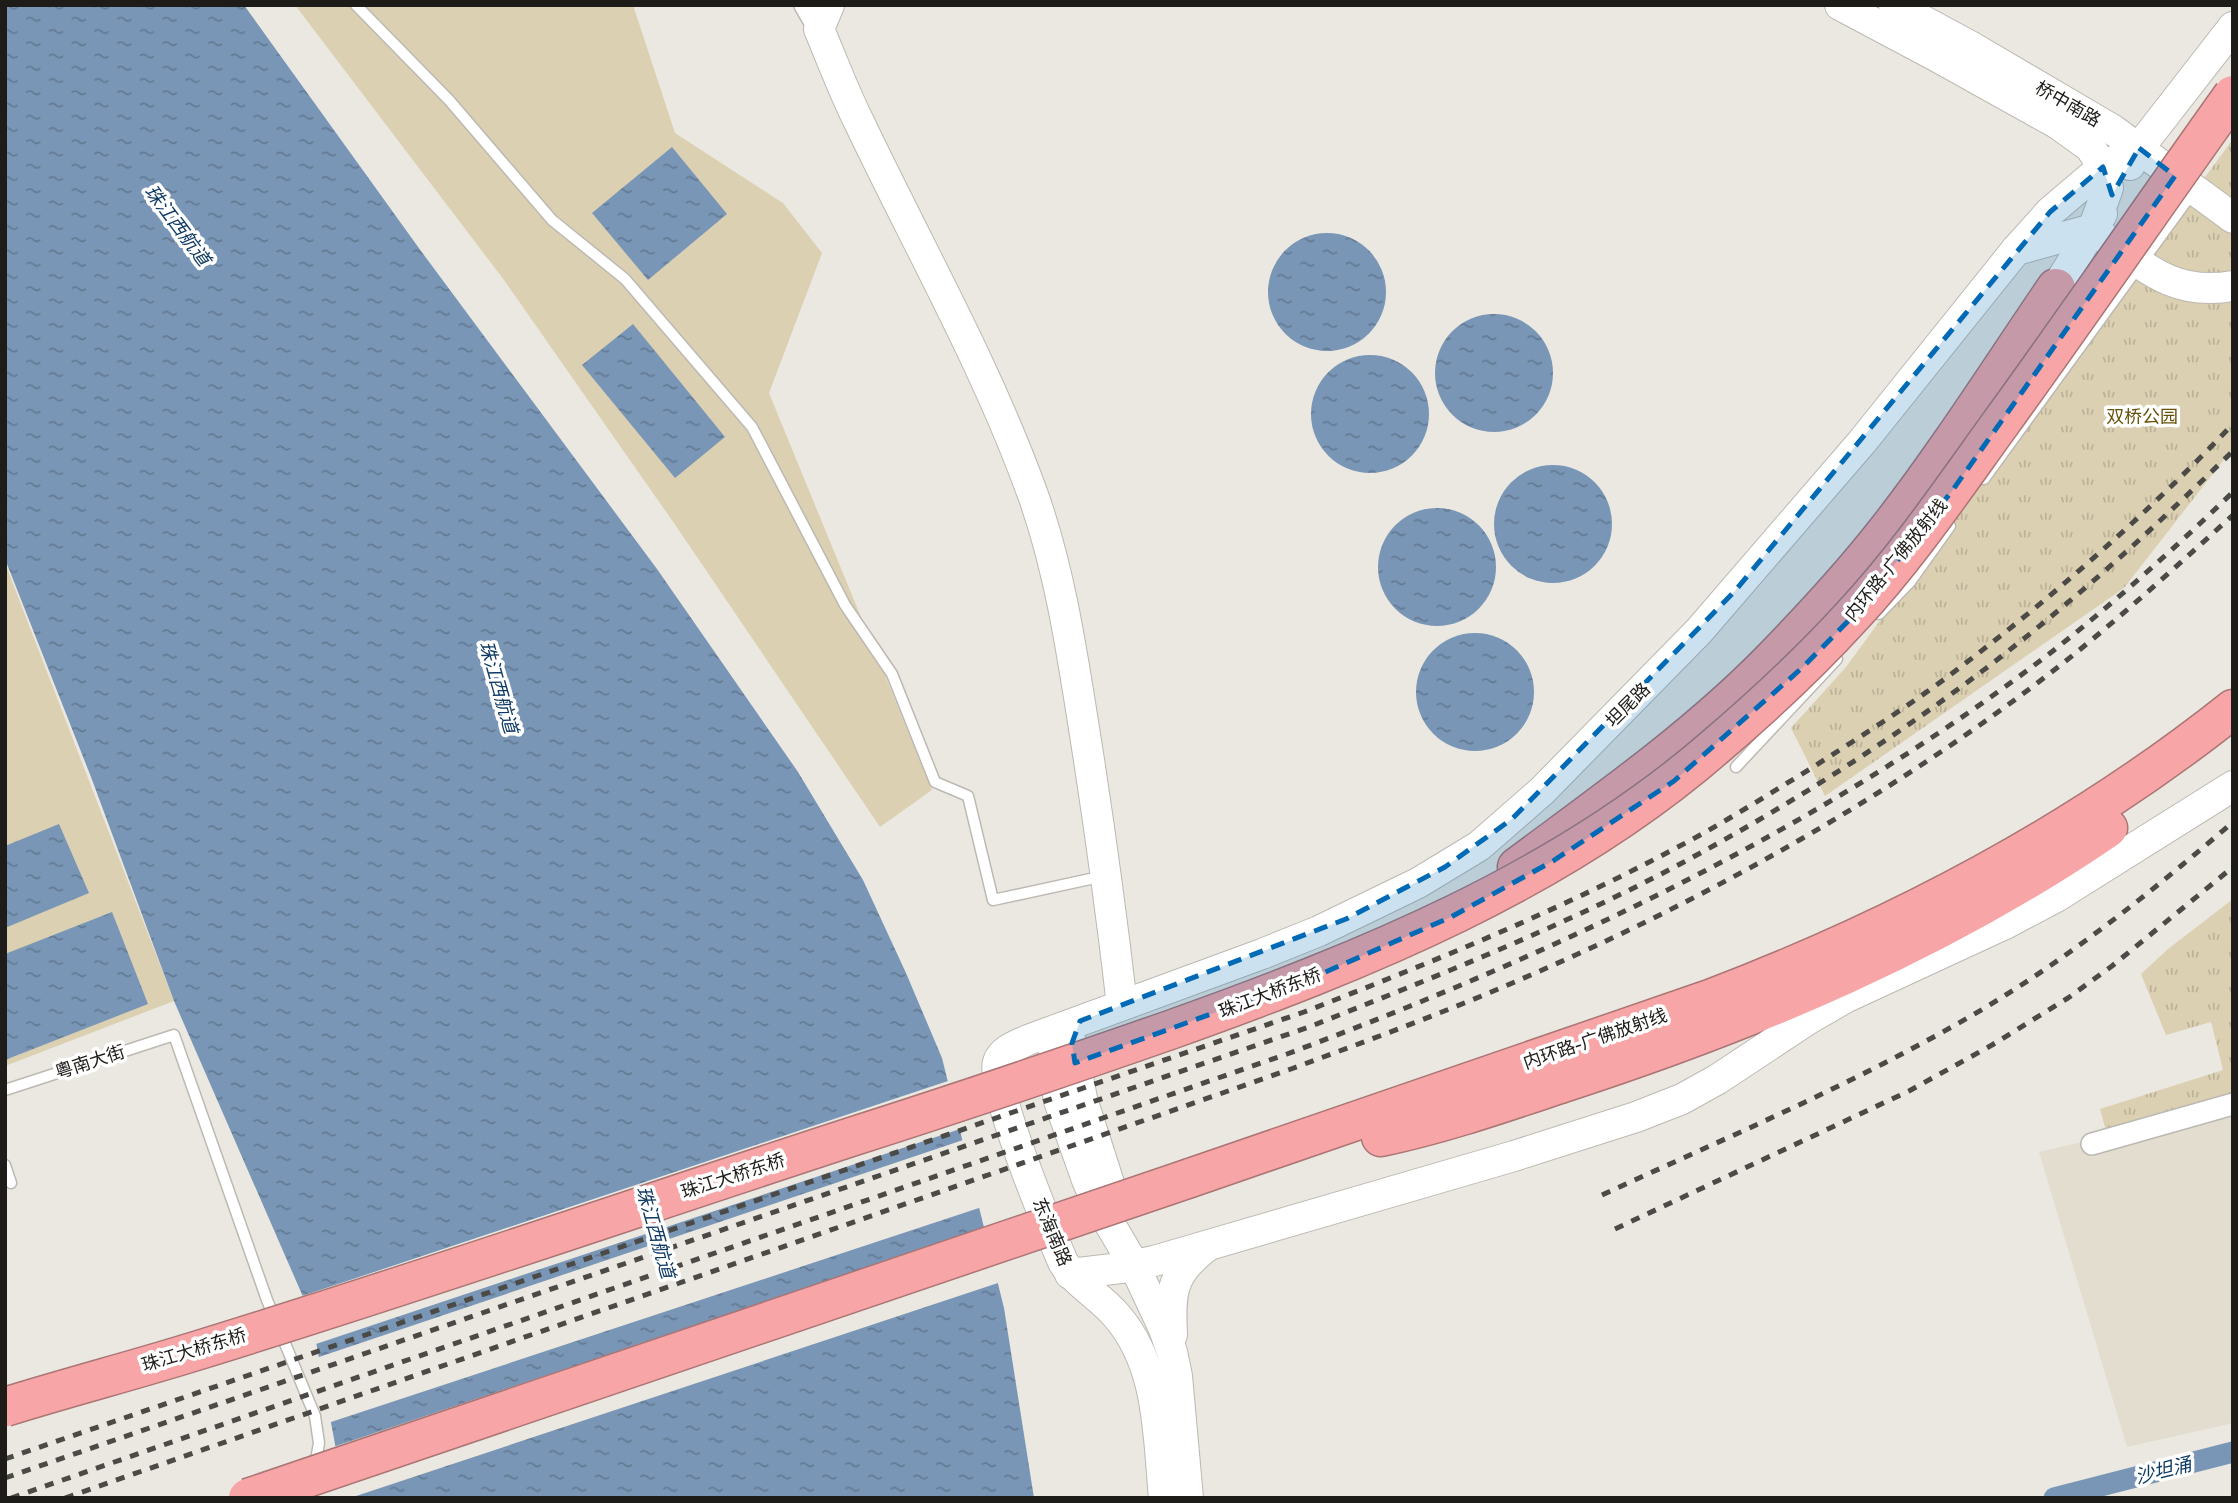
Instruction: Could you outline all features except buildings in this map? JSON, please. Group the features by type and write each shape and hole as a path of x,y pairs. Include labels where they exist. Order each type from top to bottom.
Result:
{"highway":[{"name":"内环路-广佛放射线","path":"1451,917 1553,862 1674,781 1713,750 1803,667 1857,612 1952,491 2233,95"},
{"path":"1451,917 1694,732 1767,665 1842,585 1886,532 1946,451 2056,288"},
{"name":"内环路-广佛放射线","path":"1191,1178 1710,999 1844,944 1904,916 2024,851 2091,810 2233,709"},
{"path":"248,1498 1191,1178 1390,1136 1614,1067 1706,1033 1822,985 1926,936 2060,861 2233,741"},
{"name":"珠江大桥东桥","path":"5,1407 193,1352 973,1098 1314,977 1451,917"},
{"path":"5,1427 193,1352"},
{"path":"235,1498 315,1474"}],"street":[{"name":"桥中南路","path":"1840,5 1936,55 2058,124 2090,147 2103,167"},
{"name":"桥中南路","path":"1894,5 2113,130 2233,218"},
{"path":"818,13 857,119 980,366 1005,421 1034,498 1056,574 1071,642 1107,876 1122,1005"},
{"path":"2056,288 2139,148 2229,40"},
{"name":"坦尾路","path":"1122,1005 1262,954 1346,919 1445,867 1479,846 1512,819 1631,703 1708,621 1862,442 2016,250 2050,212 2103,167 2139,148"},
{"path":"2093,229 2108,188 2103,167"},
{"path":"2016,250 2093,229"},
{"path":"2093,229 2159,276 2196,289 2233,286"},
{"path":"2016,250 2048,263 2054,269 2058,280 2056,288"},
{"path":"1070,1274 1134,1265 1209,1244 1514,1156 1636,1117 1682,1099 1845,998 2005,924 2056,897 2233,786"},
{"name":"东海南路","path":"1122,1005 1013,1046 998,1060 997,1085 1051,1236 1070,1274 1116,1315 1138,1347 1148,1369 1153,1391 1164,1498"},
{"path":"1072,1024 1078,1079 1134,1265 1172,1352 1178,1386 1188,1498"},
{"path":"2092,1144 2233,1104"},
{"path":"1172,1352 1172,1296 1177,1280 1182,1268 1209,1244"}],"lane":[{"path":"356,5 449,100 552,220 625,279 752,427 845,605 892,674 935,782 968,796 993,900 1107,876"},
{"path":"1975,491 2195,190"},
{"path":"1873,621 1910,582 1959,514"},
{"path":"1736,767 1846,650"},
{"name":"粵南大街","path":"5,1090 174,1035 267,1300 315,1416 319,1443 315,1468 289,1492 273,1498"},
{"path":"5,1165 11,1183"}],"highlighted area":[{"path":"2139,148 2175,176 1952,491 1857,612 1803,667 1674,781 1553,861 1451,917 1314,977 1075,1063 1072,1043 1080,1021 1346,919 1445,867 1512,819 1734,592 2050,212 2103,167 2112,195"}],"shaded area":[{"path":"2233,1106 2233,1423 2127,1447 2039,1152"}],"green space":[{"path":"295,5 633,5 675,133 783,203 822,253 769,393 932,790 880,827 676,526 504,280"},
{"name":"双桥公园","path":"2233,139 2233,448 2124,588 1825,796 1791,728 1846,667"},
{"path":"5,563 174,1001 5,1066"},
{"path":"2233,899 2233,1096 2106,1131 2100,1109 2223,1070 2211,1022 2166,1035 2141,974 2168,949"}],"water":[{"name":"珠江西航道","path":"5,5 244,5 421,251 657,569 798,772 863,880 942,1058 1004,1308 1034,1498 345,1498 311,1315 174,1001 91,777 5,559"},
{"path":"672,147 727,214 648,280 592,213"},
{"path":"1327,233 1350,237 1369,250 1382,269 1386,292 1382,315 1369,334 1350,347 1327,351 1304,347 1285,334 1272,315 1268,292 1272,269 1285,250 1304,237"},
{"path":"1494,314 1517,318 1536,331 1549,350 1553,373 1549,396 1536,415 1517,428 1494,432 1471,428 1452,415 1439,396 1435,373 1439,350 1452,331 1471,318"},
{"path":"633,324 725,437 675,478 582,365"},
{"path":"1370,355 1393,359 1412,372 1425,391 1429,414 1425,437 1412,456 1393,469 1370,473 1347,469 1328,456 1315,437 1311,414 1315,391 1328,372 1347,359"},
{"path":"1553,465 1576,469 1595,482 1608,501 1612,524 1608,547 1595,566 1576,579 1553,583 1530,579 1511,566 1498,547 1494,524 1498,501 1511,482 1530,469"},
{"path":"1437,508 1460,512 1479,525 1492,544 1496,567 1492,590 1479,609 1460,622 1437,626 1414,622 1395,609 1382,590 1378,567 1382,544 1395,525 1414,512"},
{"path":"1475,633 1498,637 1517,650 1530,669 1534,692 1530,715 1517,734 1498,747 1475,751 1452,747 1433,734 1420,715 1416,692 1420,669 1433,650 1452,637"},
{"path":"59,824 89,893 5,928 5,846"},
{"path":"112,912 148,1004 5,1060 5,954"}],"pier":[{"path":"951,1080 963,1128 313,1345 307,1316 299,1297"},
{"path":"966,1139 982,1207 328,1423 316,1358"},
{"path":"987,1227 1001,1282 350,1498 341,1498 333,1447"}],"waterway":[{"name":"沙坦涌","path":"2054,1498 2233,1452"}],"railway":[{"path":"5,1459 1304,1012 1585,894 1727,820 1929,690 2071,578 2138,518 2233,424"},
{"path":"5,1478 1309,1027 1451,970 1591,909 1682,863 1783,806 1929,710 2021,641 2088,586 2233,451"},
{"path":"11,1498 1287,1054 1488,974 1683,882 1871,777 1961,718 2049,654 2166,555 2233,492"},
{"path":"65,1498 1291,1069 1473,999 1603,943 1807,836 1938,754 2062,664 2233,515"},
{"path":"1602,1195 1843,1084 1983,1009 2049,967 2112,921 2233,822"},
{"path":"1615,1229 1909,1091 1992,1045 2068,998 2112,966 2233,867"}]}
